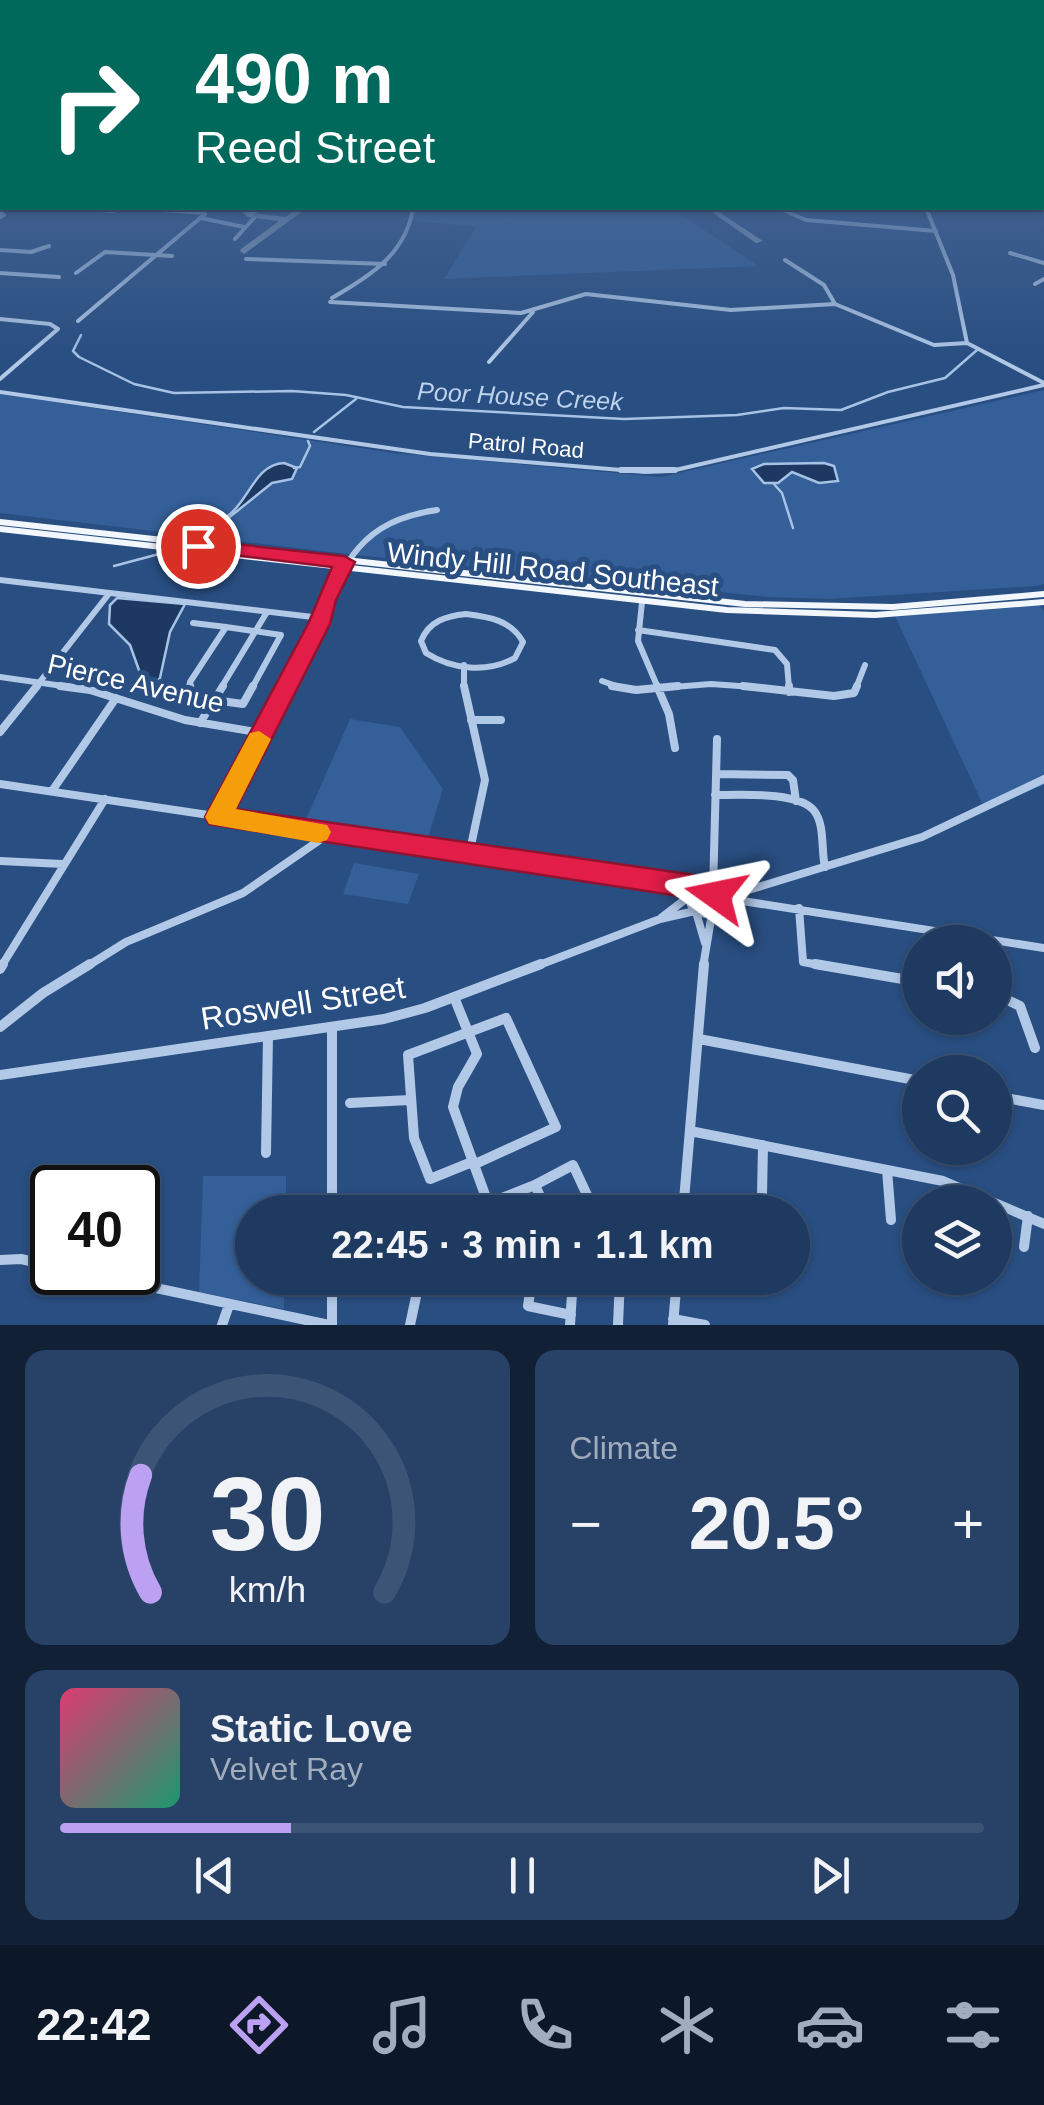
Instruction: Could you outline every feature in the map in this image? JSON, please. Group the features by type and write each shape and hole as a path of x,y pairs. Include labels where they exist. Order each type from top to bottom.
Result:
{"main road":[{"name":"Windy Hill Road Southeast","path":"0,526 642,602 828,615 937,612 1044,602"},
{"name":"Windy Hill Road Southeast","path":"343,566 800,607 936,605 1044,594"}],"street":[{"path":"78,321 177,237"},
{"path":"404,237 385,264 331,300 533,312"},
{"path":"938,237 967,316 967,344"},
{"path":"0,250 31,252 50,246"},
{"path":"76,273 105,252 172,256"},
{"path":"1010,252 1044,263"},
{"path":"246,259 385,264"},
{"path":"785,260 824,285 835,304"},
{"path":"0,273 60,278"},
{"path":"1035,284 1044,279"},
{"path":"489,362 533,312 555,301 586,294 731,310 835,304 934,345 967,344 1044,384"},
{"path":"0,320 58,328 1,376"},
{"name":"Patrol Road","path":"0,392 430,454 645,472 671,471 1044,384"},
{"path":"219,817 321,618 343,566 396,520 437,510"},
{"path":"0,580 321,618"},
{"path":"0,732 109,594"},
{"path":"642,602 640,650 669,714 676,748"},
{"path":"200,723 268,612"},
{"path":"466,614 509,625 522,636 521,651 508,664 464,666 430,657 422,648 425,630 448,616 466,614"},
{"path":"192,622 226,626 282,637 244,704 213,701 190,692 190,682 226,626"},
{"path":"638,630 775,650 787,664 789,692"},
{"path":"602,680 623,689 696,684 834,696 854,692 866,665"},
{"path":"464,666 462,678 484,788 469,856"},
{"name":"Pierce Avenue","path":"0,677 116,698 200,723 262,733"},
{"path":"52,791 116,698"},
{"path":"471,720 501,720"},
{"path":"684,1195 706,944 715,911 712,874 718,739"},
{"path":"716,774 788,775 793,780 796,802"},
{"path":"0,784 654,882 693,893 748,891 922,837 1044,779"},
{"path":"715,794 758,794 796,802 816,814 824,867"},
{"path":"0,969 106,799"},
{"path":"0,1027 87,965 154,927 243,893 328,834"},
{"path":"0,861 64,864"},
{"name":"Roswell Street","path":"660,918 712,874"},
{"path":"715,911 748,891"},
{"path":"748,891 764,903"},
{"path":"693,893 706,944"},
{"path":"736,900 1044,948"},
{"path":"799,908 802,962 902,979"},
{"name":"Roswell Street","path":"0,1075 332,1028 402,1014 660,918 715,911"},
{"path":"454,997 471,1032 476,1058 458,1087 453,1107 485,1195"},
{"path":"1012,999 1024,1009 1035,1048"},
{"path":"506,1018 556,1127 430,1179 414,1138 410,1100 408,1055 506,1018"},
{"path":"332,1028 332,1195"},
{"path":"266,1153 268,1036"},
{"path":"698,1040 902,1078"},
{"path":"1012,1099 1044,1105"},
{"path":"350,1103 410,1100"},
{"path":"690,1131 970,1189 1044,1224"},
{"path":"762,1195 763,1145"},
{"path":"508,1195 573,1165 587,1195"},
{"path":"887,1170 890,1220"},
{"path":"535,1184 540,1195"},
{"path":"1024,1248 1028,1216"},
{"path":"0,1260 30,1261"},
{"path":"160,1290 330,1325 331,1295"},
{"path":"410,1325 417,1295"},
{"path":"530,1295 528,1306 571,1320 573,1295"},
{"path":"618,1325 619,1295"},
{"path":"675,1295 673,1322 704,1325"},
{"path":"222,1325 229,1305"}],"shaded area":[{"path":"470,237 715,237 758,266 444,279"},
{"path":"1044,390 1044,584 1035,586 828,599 768,597 356,555 0,513 0,394 394,453 661,477"},
{"path":"284,463 297,468 292,479 272,483 216,528 209,528 237,508 266,469"},
{"path":"764,464 834,466 838,481 819,483 792,472 778,483 764,483 752,469"},
{"path":"117,598 185,604 170,632 160,678 152,687 140,673 130,645 109,624 110,605"},
{"path":"1039,605 1044,611 1044,785 985,809 895,616"},
{"path":"350,719 400,727 443,789 426,844 304,824"},
{"path":"354,863 419,874 408,904 343,894"},
{"path":"203,1176 286,1176 286,1195 235,1195 235,1295 284,1295 284,1309 199,1292"}],"waterway":[{"name":"Poor House Creek","path":"81,335 73,351 79,357 134,384 174,393 292,391 346,395 403,407 624,419 737,415 784,408 841,410 888,392 945,378 977,350"},
{"path":"314,432 356,399"},
{"path":"294,468 300,467 310,446 308,441"},
{"path":"773,483 782,493 793,528"},
{"path":"190,536 210,529"},
{"path":"114,566 159,554"}],"taxiway":[{"path":"244,251 263,237"},
{"path":"753,237 759,241"}],"slow traffic":[{"path":"259,739 219,817 318,832"}],"route":[{"path":"198,546 344,562 319,624 219,817 694,890 702,888 716,895"}]}
